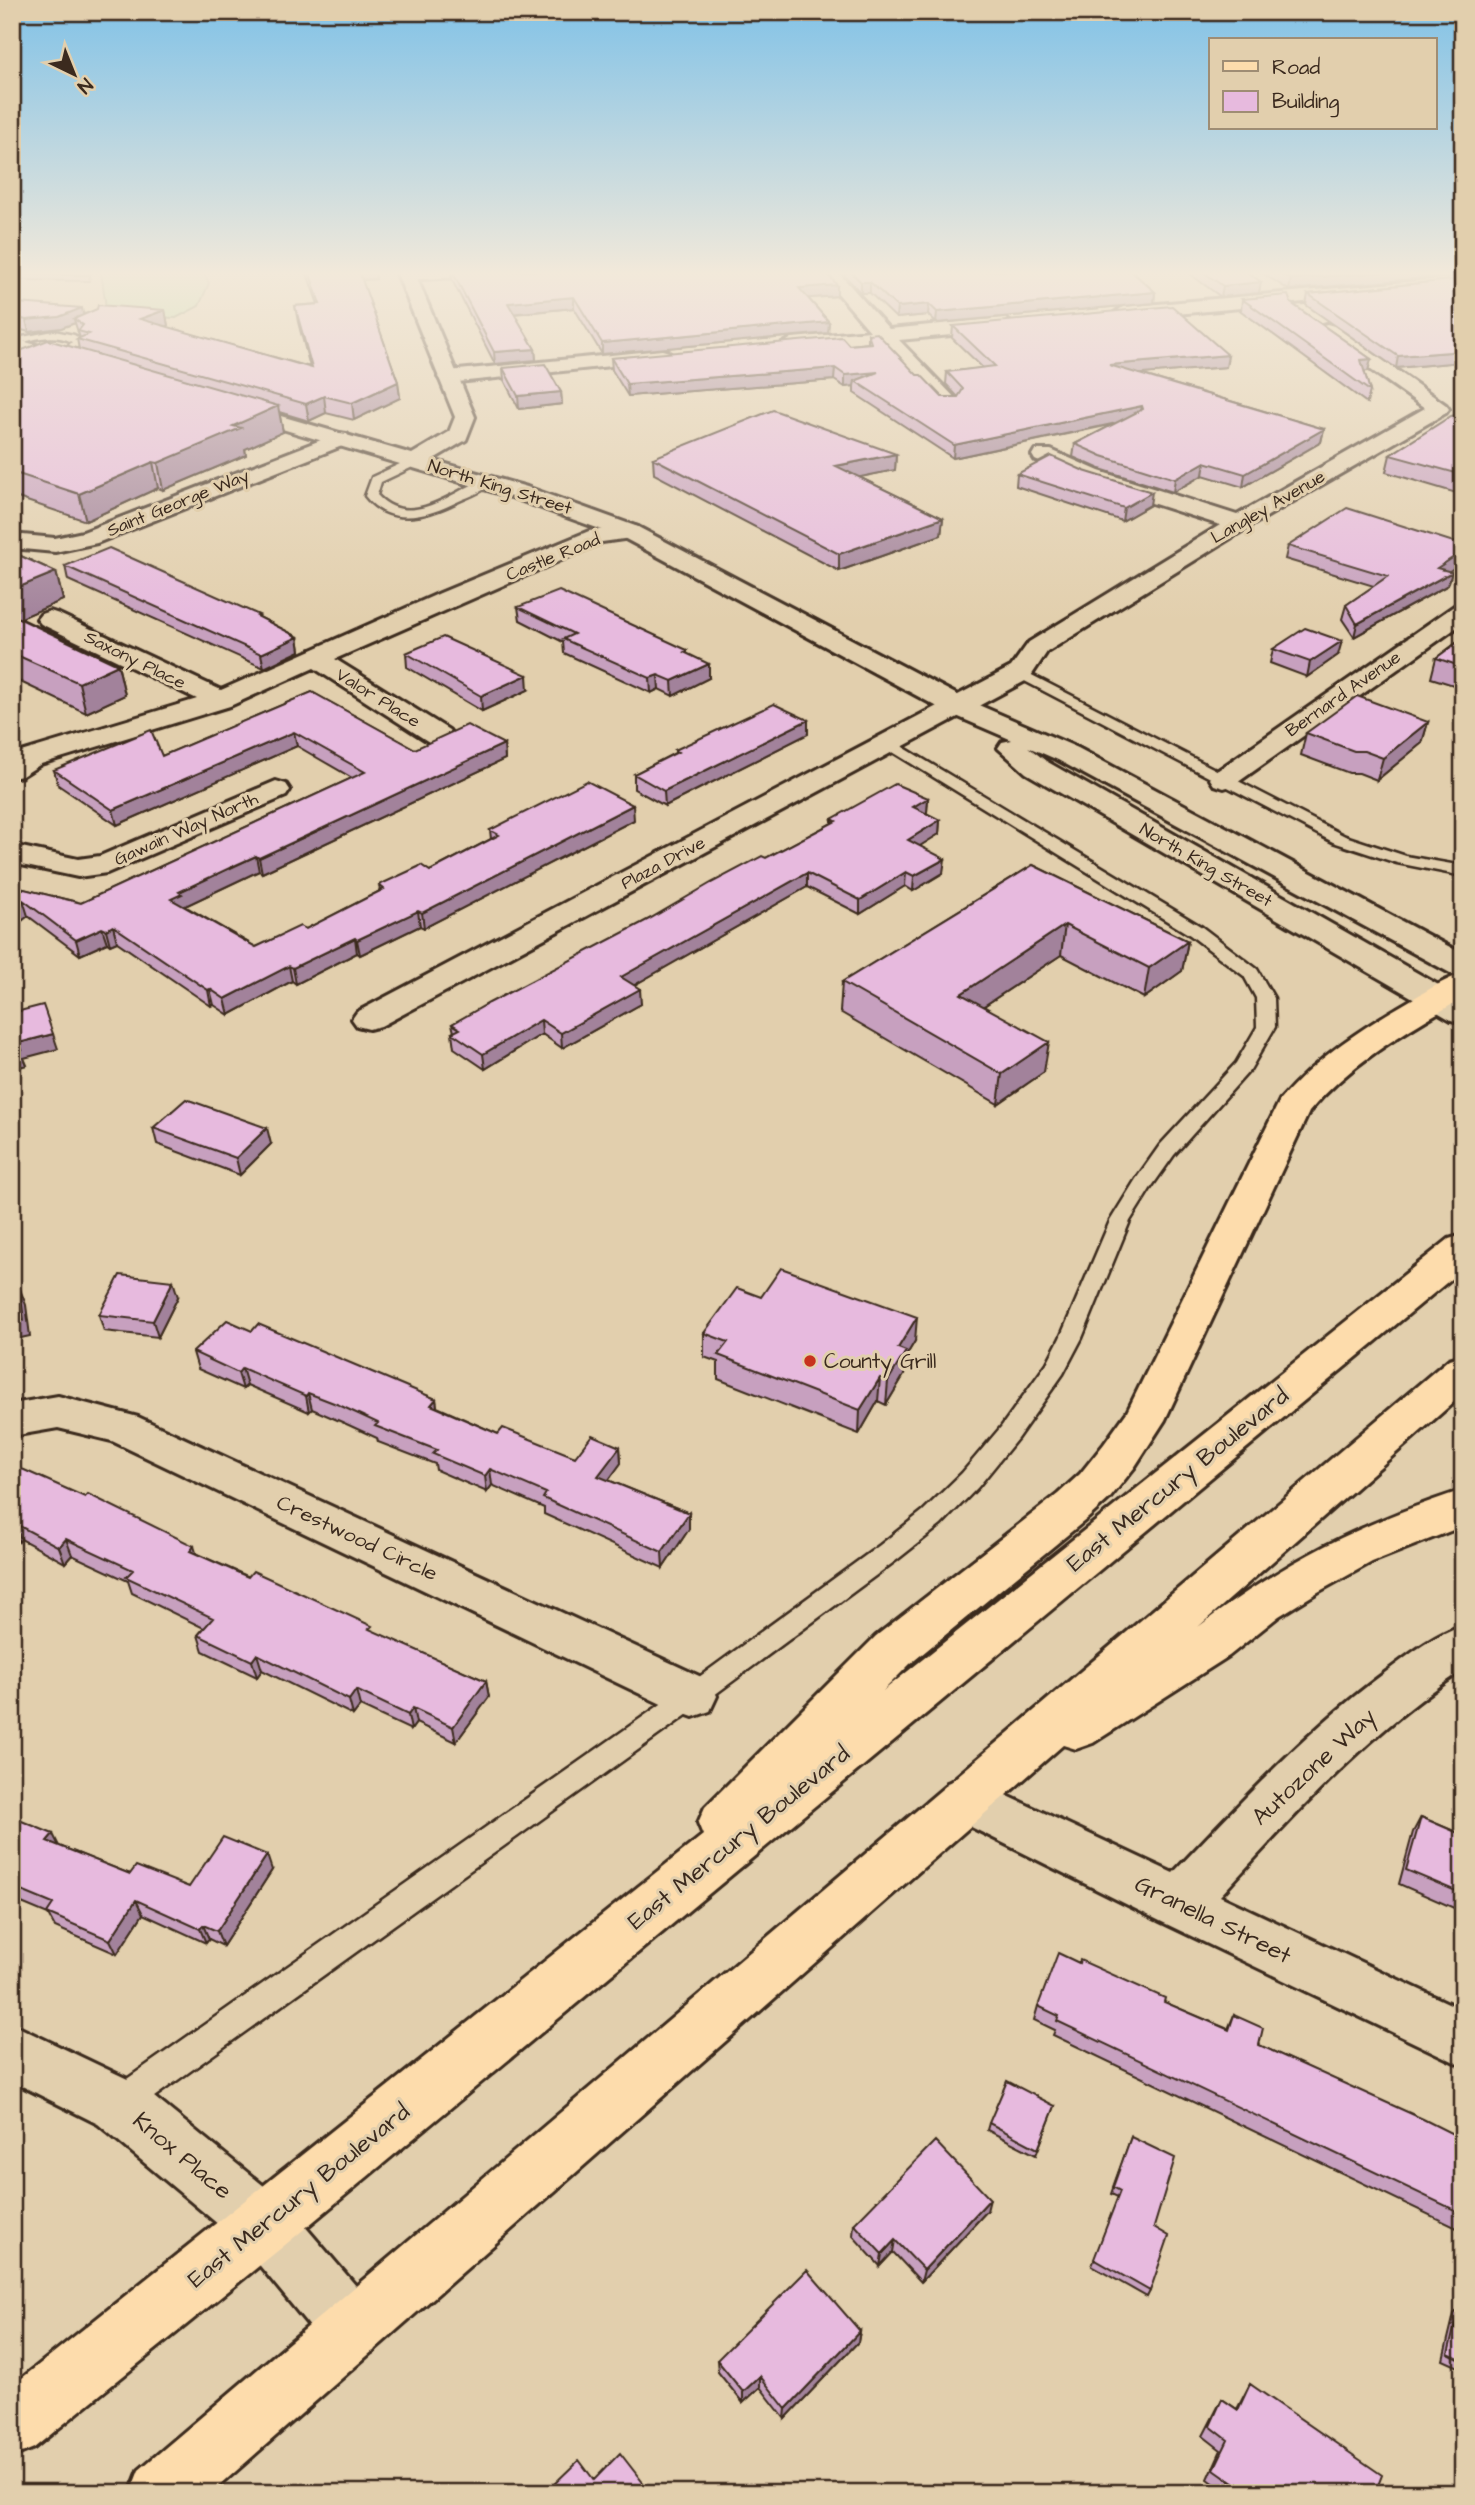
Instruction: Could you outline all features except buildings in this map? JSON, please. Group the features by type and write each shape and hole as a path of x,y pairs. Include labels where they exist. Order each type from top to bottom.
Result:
{"main road":[{"path":"590,1959 893,1650 1095,1486 1144,1420 1293,1108 1309,1087 1336,1064 1457,991"},
{"name":"East Mercury Boulevard","path":"12,2426 1463,1248"},
{"path":"162,2493 1463,1370"},
{"path":"965,1799 1212,1642 1263,1603 1302,1579 1356,1549 1463,1507"}],"street":[{"path":"415,461 450,442 463,427 463,408 454,388"},
{"path":"935,388 950,403"},
{"name":"Langley Avenue","path":"957,706 1020,673 1038,647 1239,523 1439,409 1409,388"},
{"name":"North King Street","path":"214,402 562,506 630,531 957,706 1068,754 1457,991"},
{"name":"Saint George Way","path":"12,541 55,545 89,538 339,439"},
{"path":"1043,456 1091,476 1239,523"},
{"name":"Castle Road","path":"12,770 31,758 221,701 317,659 414,635 489,600 621,548 630,531"},
{"name":"Bernard Avenue","path":"1224,779 1463,611"},
{"name":"Saxony Place","path":"50,619 221,701"},
{"name":"Valor Place","path":"317,659 439,736"},
{"name":"North King Street","path":"957,706 1036,767 1457,991"},
{"name":"Plaza Drive","path":"369,1019 957,706"},
{"name":"Gawain Way North","path":"12,854 78,868 107,864 276,790"},
{"name":"Crestwood Circle","path":"12,1420 58,1412 123,1428 693,1696"},
{"name":"Autozone Way","path":"1178,1904 1295,1782 1395,1692 1463,1645"},
{"name":"Granella Street","path":"965,1799 1178,1904 1463,2039"},
{"name":"Knox Place","path":"12,2052 118,2104 264,2224 352,2329"}],"lane":[{"path":"415,461 376,480 371,496 376,504 389,510 415,514 442,505 487,483"},
{"path":"1020,673 1360,847 1402,860 1463,871"},
{"path":"118,2104 693,1696 932,1518 970,1480 1009,1433 1055,1368 1071,1338 1120,1221 1167,1150 1243,1066 1266,1027 1268,1013 1260,986 1251,973 1220,947 888,743"}],"place":[{"name":"County Grill","path":"810,1361"}]}
